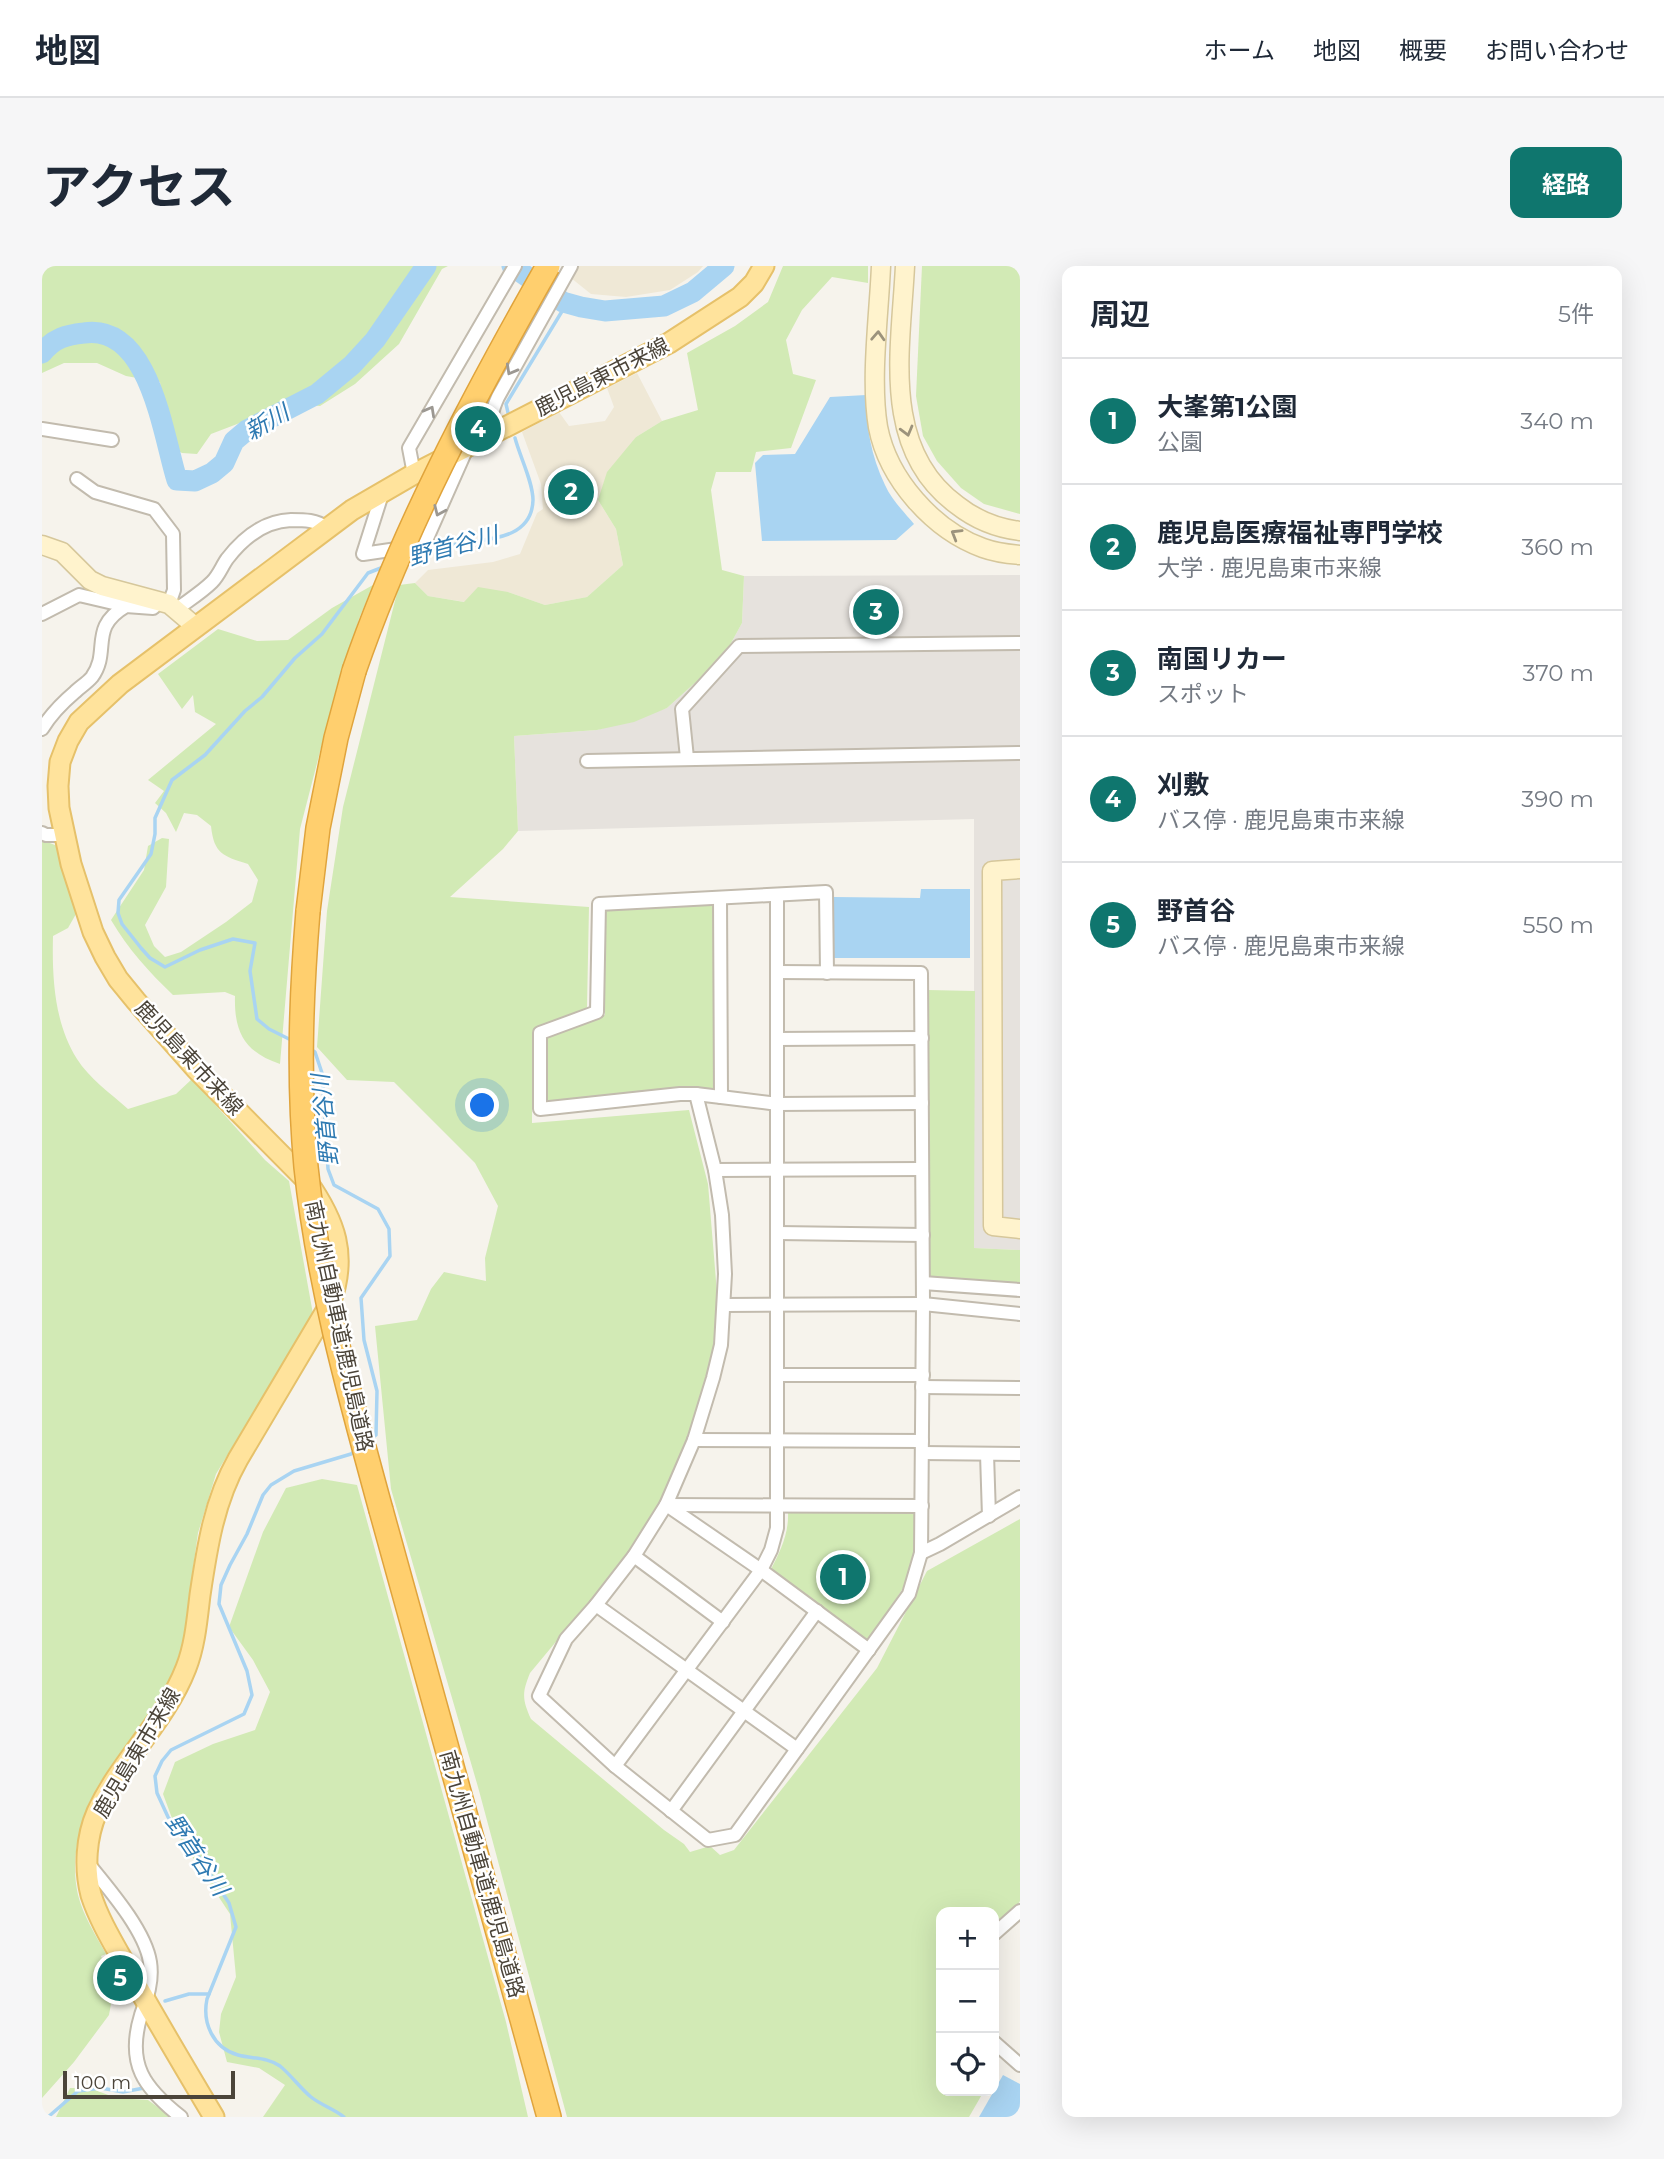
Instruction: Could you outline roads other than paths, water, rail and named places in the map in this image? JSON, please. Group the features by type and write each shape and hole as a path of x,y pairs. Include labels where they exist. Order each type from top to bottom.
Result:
{"highway":[{"name":"南九州自動車道;鹿児島道路","path":"549,2117 346,1382 316,1238 306,1167 300,1027 307,911 320,815 336,738 354,671 392,572 427,494 521,314 554,276"}],"main road":[{"name":"鹿児島東市来線","path":"214,2117 104,1928 91,1893 87,1861 89,1839 101,1804 166,1708 186,1668 193,1647 207,1545 228,1476 330,1304 337,1285 338,1246 332,1223 307,1181 196,1069 118,979 104,957 93,932 65,835 58,786 60,762 79,722 120,684 352,510 414,474 669,343 740,297 754,283 764,266"}],"street":[{"path":"414,474 409,448 515,266"},
{"path":"495,432 492,426 492,411 509,374 545,312 554,276 571,266"},
{"path":"881,266 876,405 879,430 889,458 902,483 917,502 944,527 984,549 1020,555"},
{"path":"905,266 900,387 905,427 912,452 935,486 950,500 979,520 1003,529 1020,531"},
{"path":"42,429 112,440"},
{"path":"383,491 363,554 424,545 467,448"},
{"path":"77,479 96,492 154,509 173,534 174,590 169,605"},
{"path":"42,614 79,595 127,606 153,608 169,605 214,580 228,558 248,537 266,525 302,520 319,522 327,528"},
{"path":"42,545 62,552 90,580 169,605 196,626"},
{"path":"42,729 50,716 91,678 98,666 103,630 109,618 127,606"},
{"path":"687,758 682,709 739,646 1020,643"},
{"path":"587,761 1020,753"},
{"path":"42,833 65,835"},
{"path":"1020,869 992,871 993,1226 1020,1228"},
{"path":"827,973 826,892 599,904 597,1012 540,1033 540,1109 696,1094 778,1104 922,1103"},
{"path":"615,1766 761,1570 774,1539 778,1507 777,895"},
{"path":"720,898 720,1097"},
{"path":"696,1094 715,1170 722,1215 725,1274 721,1345 694,1440 666,1505 634,1556 566,1639 539,1696 615,1766 708,1840 735,1835 909,1594 921,1553 921,973 778,972"},
{"path":"777,1039 922,1038"},
{"path":"715,1170 922,1169"},
{"path":"778,1233 923,1235"},
{"path":"923,1283 1020,1290"},
{"path":"724,1305 923,1304 1020,1314"},
{"path":"777,1375 1020,1388"},
{"path":"694,1440 778,1440 1020,1454"},
{"path":"988,1454 989,1516"},
{"path":"921,1553 1020,1497"},
{"path":"666,1505 922,1506"},
{"path":"666,1505 761,1570 869,1650"},
{"path":"634,1556 723,1622"},
{"path":"596,1605 797,1749"},
{"path":"670,1811 817,1611"},
{"path":"87,1861 147,1948 150,1965 146,2002 136,2047 141,2074 158,2098 181,2117"},
{"path":"999,1930 1020,1911"},
{"path":"999,2046 1020,2065"}],"water":[{"path":"866,395 870,441 880,474 891,495 914,524 896,540 762,541 755,463 763,455 795,454 830,397"},
{"path":"921,889 970,889 970,958 833,958 834,897 920,898"},
{"path":"1003,2075 1020,2084 1020,2117 979,2117 991,2096 999,2096 999,2082"}],"waterway":[{"name":"新川","path":"42,353 61,338 84,333 106,335 124,346 139,364 150,386 177,480 195,481 212,473 224,463 234,441 247,430 317,394 352,365 375,340 426,266"},
{"name":"新川","path":"512,266 563,302 605,311 664,306 693,292 724,266"},
{"name":"野首谷川","path":"509,417 506,404 567,303"},
{"name":"野首谷川","path":"409,557 442,547 507,535 525,523 531,513 533,500 529,477 515,438"},
{"name":"野首谷川","path":"293,1041 269,1029 257,1019 250,971 255,943 233,939 200,950 165,967 150,958 122,924 118,913 119,900 151,854 155,818 172,780 205,755 245,711 262,697 295,658 322,634 368,573 386,566"},
{"name":"野首谷川","path":"310,1049 315,1052 322,1073 328,1169 334,1185 378,1209 389,1229 390,1256 361,1298 364,1340 377,1391 376,1435 371,1439"},
{"name":"野首谷川","path":"344,2117 311,2097 280,2066 270,2061 229,2052 211,2033 206,2017 207,1999 236,1927 229,1903 197,1854 168,1817 157,1793 155,1776 171,1750 244,1714 252,1695 247,1671 219,1604 221,1585 263,1495 271,1485 294,1471 351,1454 357,1449"},
{"path":"165,2001 189,1994 209,1994"},
{"path":"48,2117 78,2091 101,2088 123,2092 144,2088"}],"place":[{"name":"刈敷","path":"478,429"},
{"name":"鹿児島医療福祉専門学校","path":"571,492"},
{"name":"南国リカー","path":"876,612"},
{"name":"大峯第1公園","path":"843,1577"},
{"name":"野首谷","path":"120,1978"}]}
